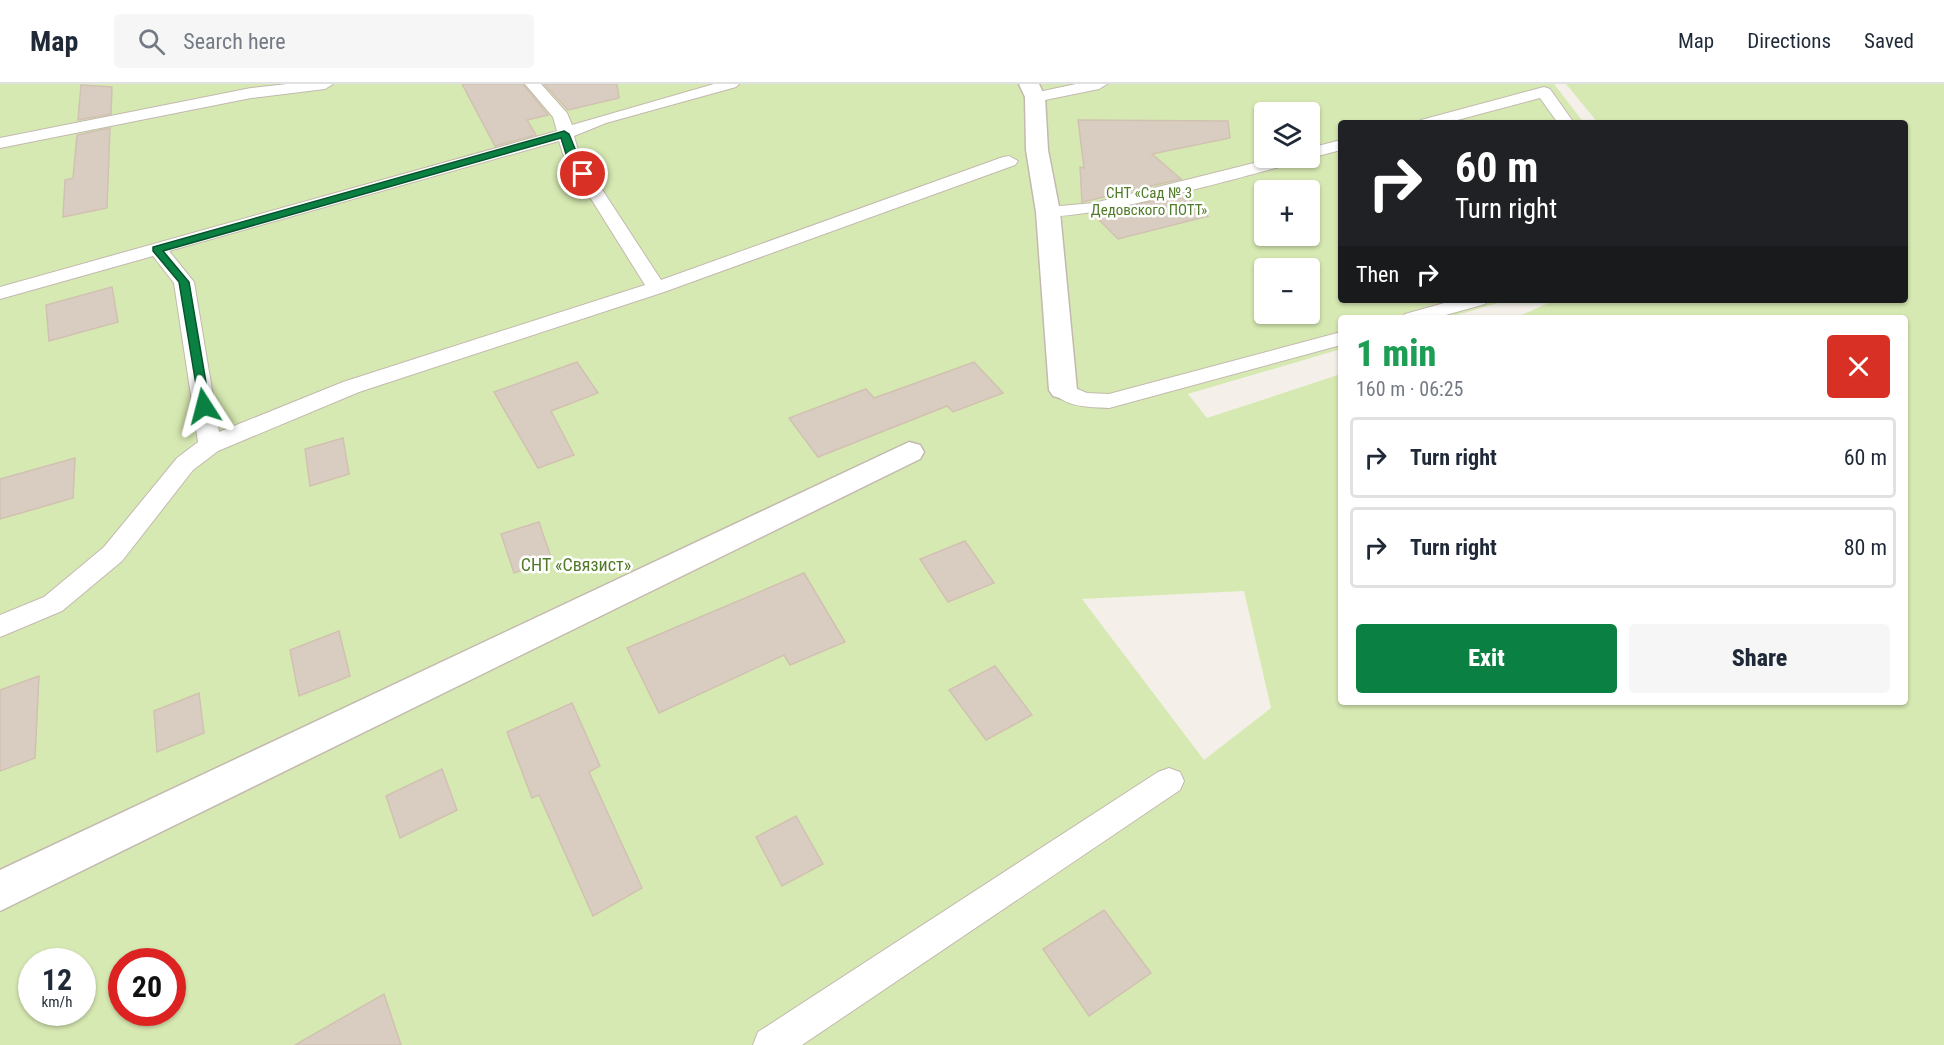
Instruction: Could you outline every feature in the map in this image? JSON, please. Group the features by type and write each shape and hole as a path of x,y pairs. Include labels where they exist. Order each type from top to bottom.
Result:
{"street":[{"path":"1032,90 1037,150 1048,212 1063,390"},
{"path":"0,891 909,452"}],"lane":[{"path":"0,143 251,93 326,84"},
{"path":"533,84 561,116 571,154 657,288"},
{"path":"0,293 564,134 600,120 731,84"},
{"path":"1032,90 1099,84"},
{"path":"1437,120 1544,92 1564,120"},
{"path":"1320,150 1338,146"},
{"path":"0,626 53,604 104,561 185,464 210,445 351,387 657,288 1009,160"},
{"path":"1048,212 1094,208 1254,168"},
{"path":"157,249 184,282 210,445"},
{"path":"1423,315 1467,303"},
{"path":"1063,390 1083,400 1109,401 1338,339"},
{"path":"771,1045 1169,781"}],"green space":[{"name":"СНТ «Связист»","path":"0,84 1554,84 1582,120 1338,120 1338,303 1498,303 1457,315 1338,315 1338,350 1188,394 1207,418 1338,375 1338,705 1908,705 1908,315 1522,315 1548,303 1908,303 1908,120 1596,120 1566,84 1944,84 1944,1045 0,1045","holes":["1244,591 1271,708 1204,760 1082,599"]}],"building":[{"path":"462,84 523,84 548,115 527,120 536,135 495,146"},
{"path":"544,84 617,84 619,98 568,110"},
{"path":"81,85 112,87 111,114 78,120"},
{"path":"1078,120 1228,121 1230,138 1152,154 1181,179 1082,202 1080,167 1084,168"},
{"path":"110,128 107,208 63,217 65,180 73,178 77,135"},
{"path":"1184,194 1208,216 1118,239 1093,214"},
{"path":"112,287 118,322 49,341 46,305"},
{"path":"577,362 598,393 551,411 574,455 538,468 494,392"},
{"path":"974,362 1003,393 953,412 947,406 818,457 789,418 866,389 874,398"},
{"path":"343,438 349,474 310,486 305,449"},
{"path":"75,458 73,498 0,519 0,479"},
{"path":"539,522 552,560 514,573 501,534"},
{"path":"965,541 994,583 948,602 920,559"},
{"path":"804,573 845,642 790,665 784,655 659,713 627,648"},
{"path":"339,631 350,676 299,696 290,650"},
{"path":"995,666 1032,715 986,740 949,690"},
{"path":"39,676 35,758 0,771 0,690"},
{"path":"199,693 204,733 157,752 154,711"},
{"path":"572,703 600,766 589,772 642,888 593,916 539,795 532,798 507,732"},
{"path":"442,769 457,810 400,838 386,796"},
{"path":"796,816 823,864 782,886 756,837"},
{"path":"1104,910 1151,973 1089,1016 1043,949"},
{"path":"384,994 401,1045 295,1045"}],"route":[{"path":"204,406 184,282 157,249 564,134 571,154 583,174"}],"park label":[{"name":"СНТ «Сад № 3 Дедовского ПОТТ»","path":"1149,202"}]}
